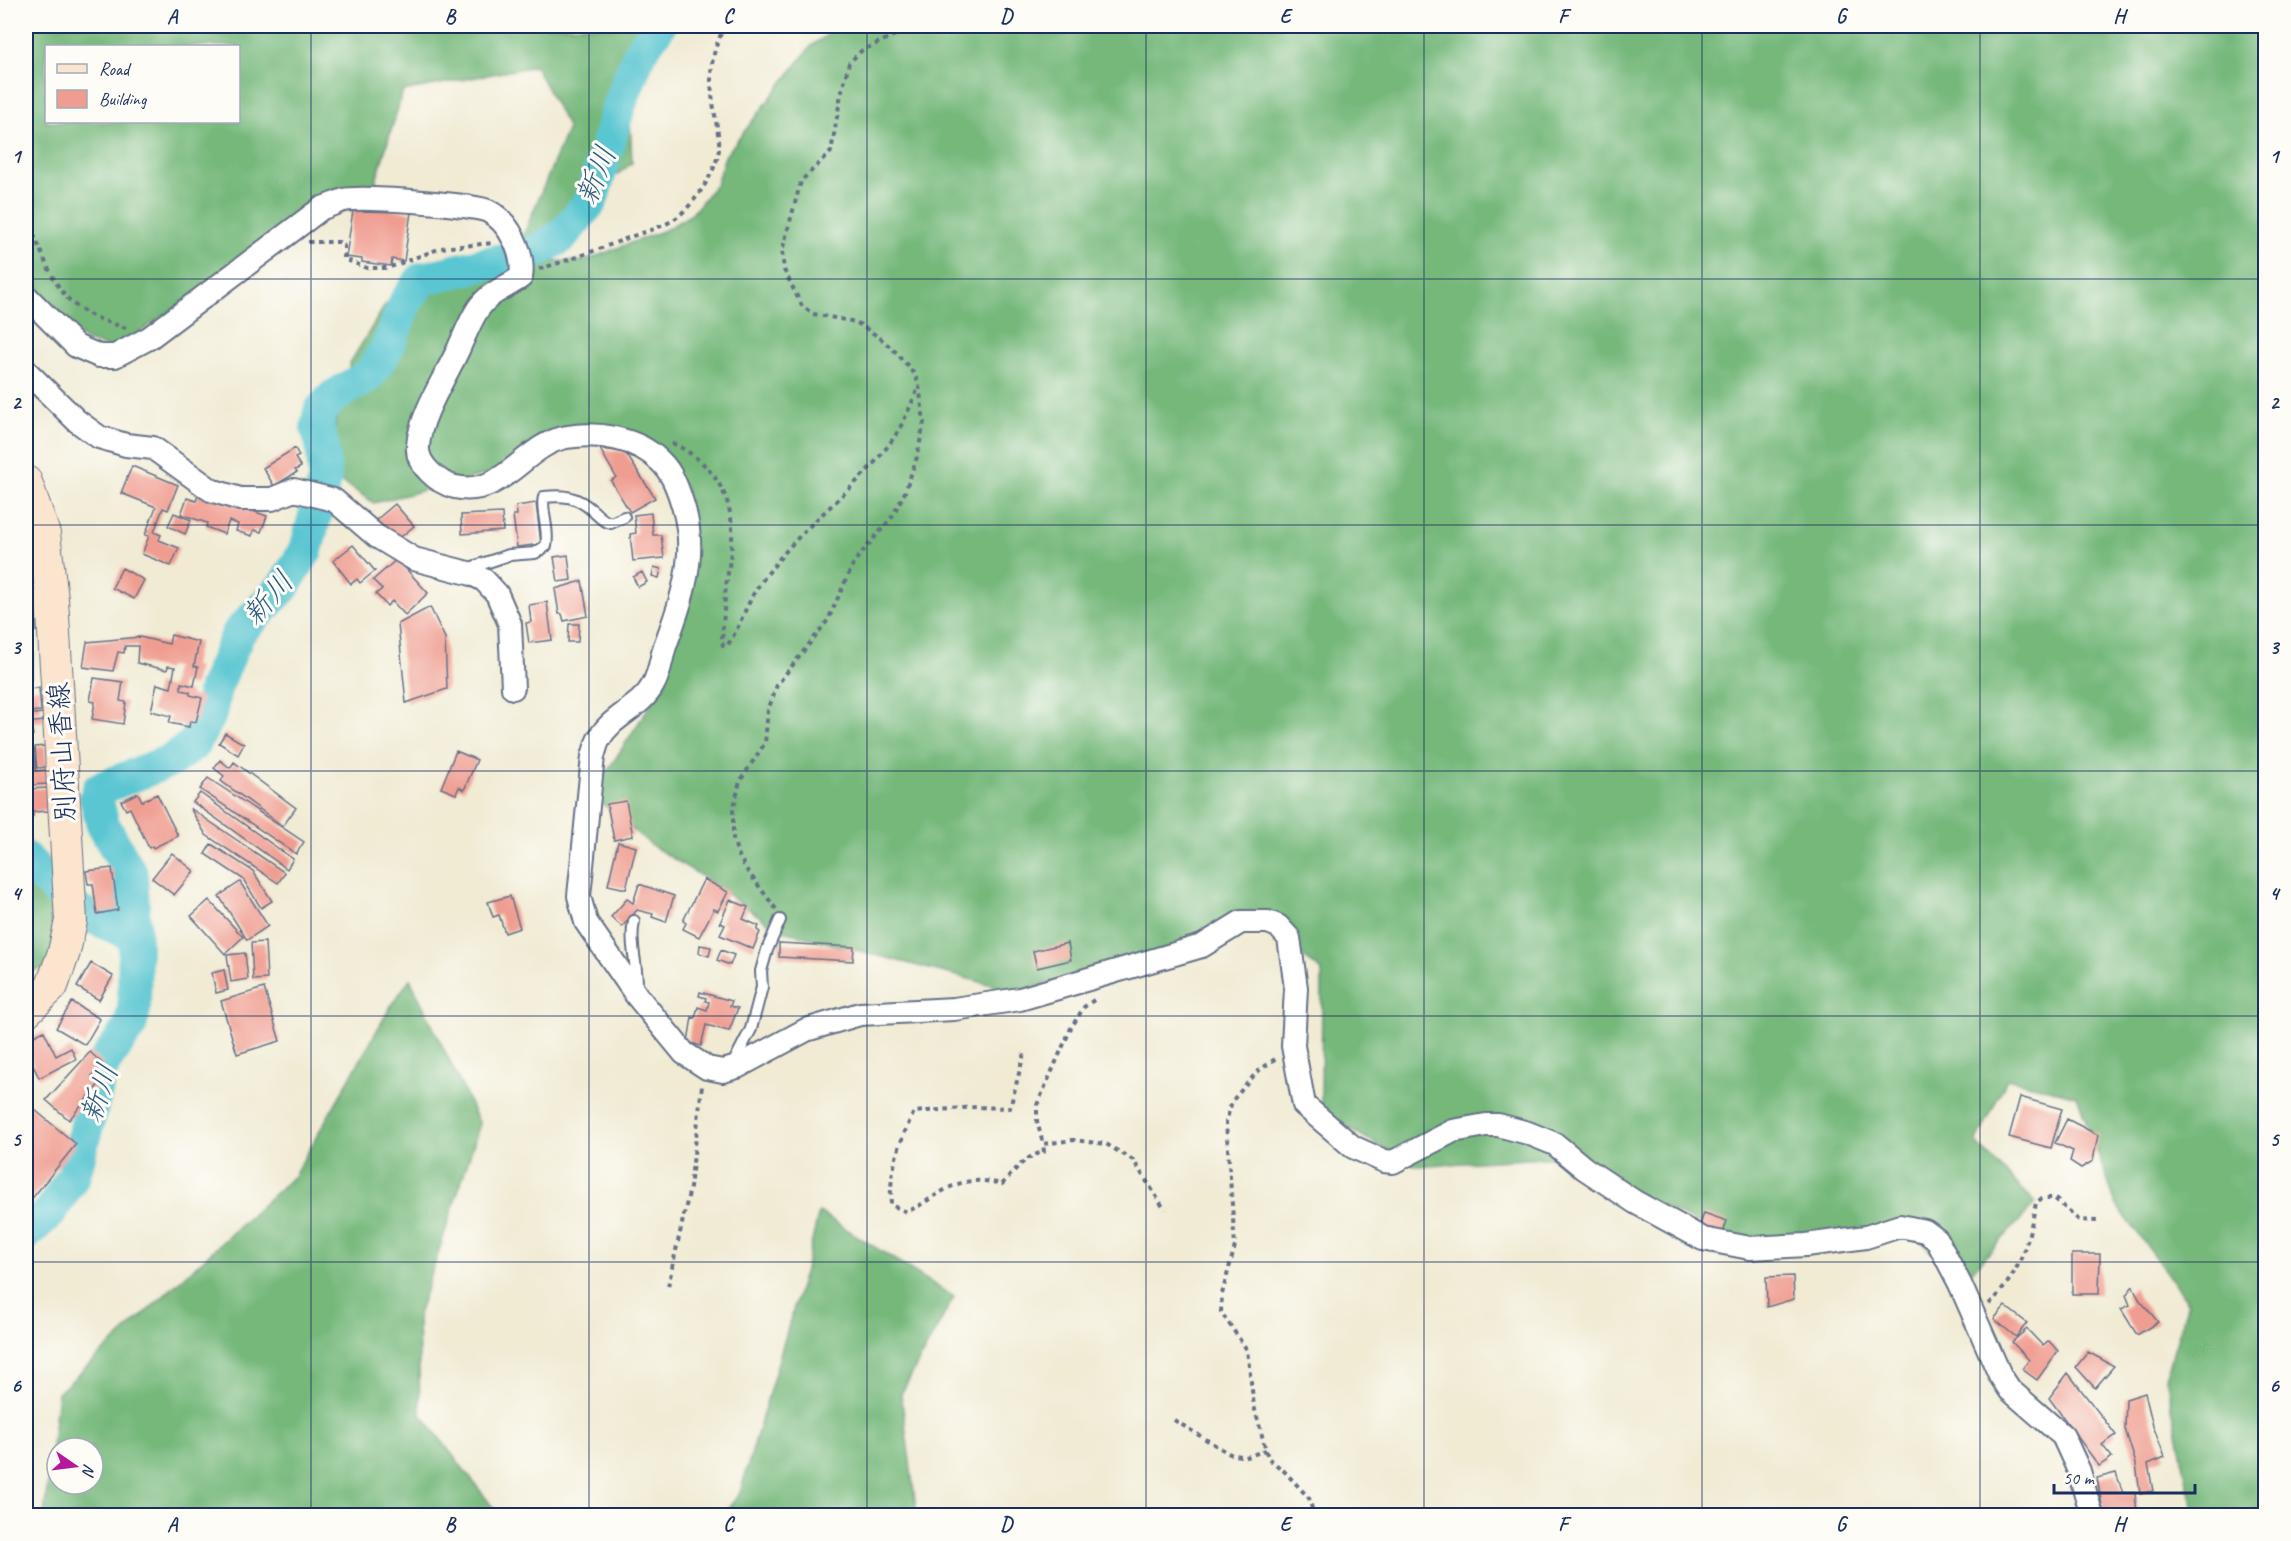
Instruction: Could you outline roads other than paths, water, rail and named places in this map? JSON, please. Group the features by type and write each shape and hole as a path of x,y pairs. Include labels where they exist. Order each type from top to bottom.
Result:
{"main road":[{"name":"別府山香線","path":"26,482 44,534 36,563 53,610 71,921 64,952 51,986 26,1011"}],"street":[{"path":"26,296 76,346 99,356 116,356 149,338 322,208 345,200 378,199 486,210 504,222 523,267 521,277 511,284 498,288 478,308 426,416 417,448 426,469 439,480 453,487 474,489 489,485 552,441 565,437 597,434 643,447 662,462 678,488 688,524 689,553 682,599 654,684 644,699 599,738 593,756 579,896 586,922 637,996 684,1053 707,1068 723,1071 738,1067 806,1030 860,1014 954,1009 1020,999 1202,946 1241,922 1268,922 1278,926 1289,938 1296,988 1293,1046 1304,1105 1353,1147 1377,1158 1393,1162 1453,1131 1498,1125 1528,1133 1555,1144 1584,1168 1635,1202 1703,1239 1750,1248 1806,1245 1866,1237 1900,1226 1925,1231 1937,1240 1960,1284 1995,1368 2010,1390 2063,1436 2079,1471 2092,1515"},
{"path":"26,371 77,421 99,437 126,445 153,448 211,490 240,499 272,499 294,490 334,500 376,536 404,554 484,580 491,586 502,603 510,624 513,688"}],"lane":[{"path":"461,571 509,555 541,551 548,539 546,514 542,503 544,497 572,496 590,508 603,521 611,523 624,516"},
{"path":"730,1069 751,1029 762,987 761,971 780,920"},
{"path":"634,921 631,939 638,980 637,996"}],"waterway":[{"name":"新川","path":"26,1234 51,1211 74,1175 103,1064 130,1026 134,1009 135,944 131,874 103,825 96,798 99,789 172,760 194,744 210,714 215,688 239,632 283,587 306,550 325,477 322,444 317,428 320,411 333,397 369,375 387,348 406,301 422,279 535,252 561,237 591,201 619,106 640,52 659,26"},
{"path":"26,859 76,910 133,935"}]}
